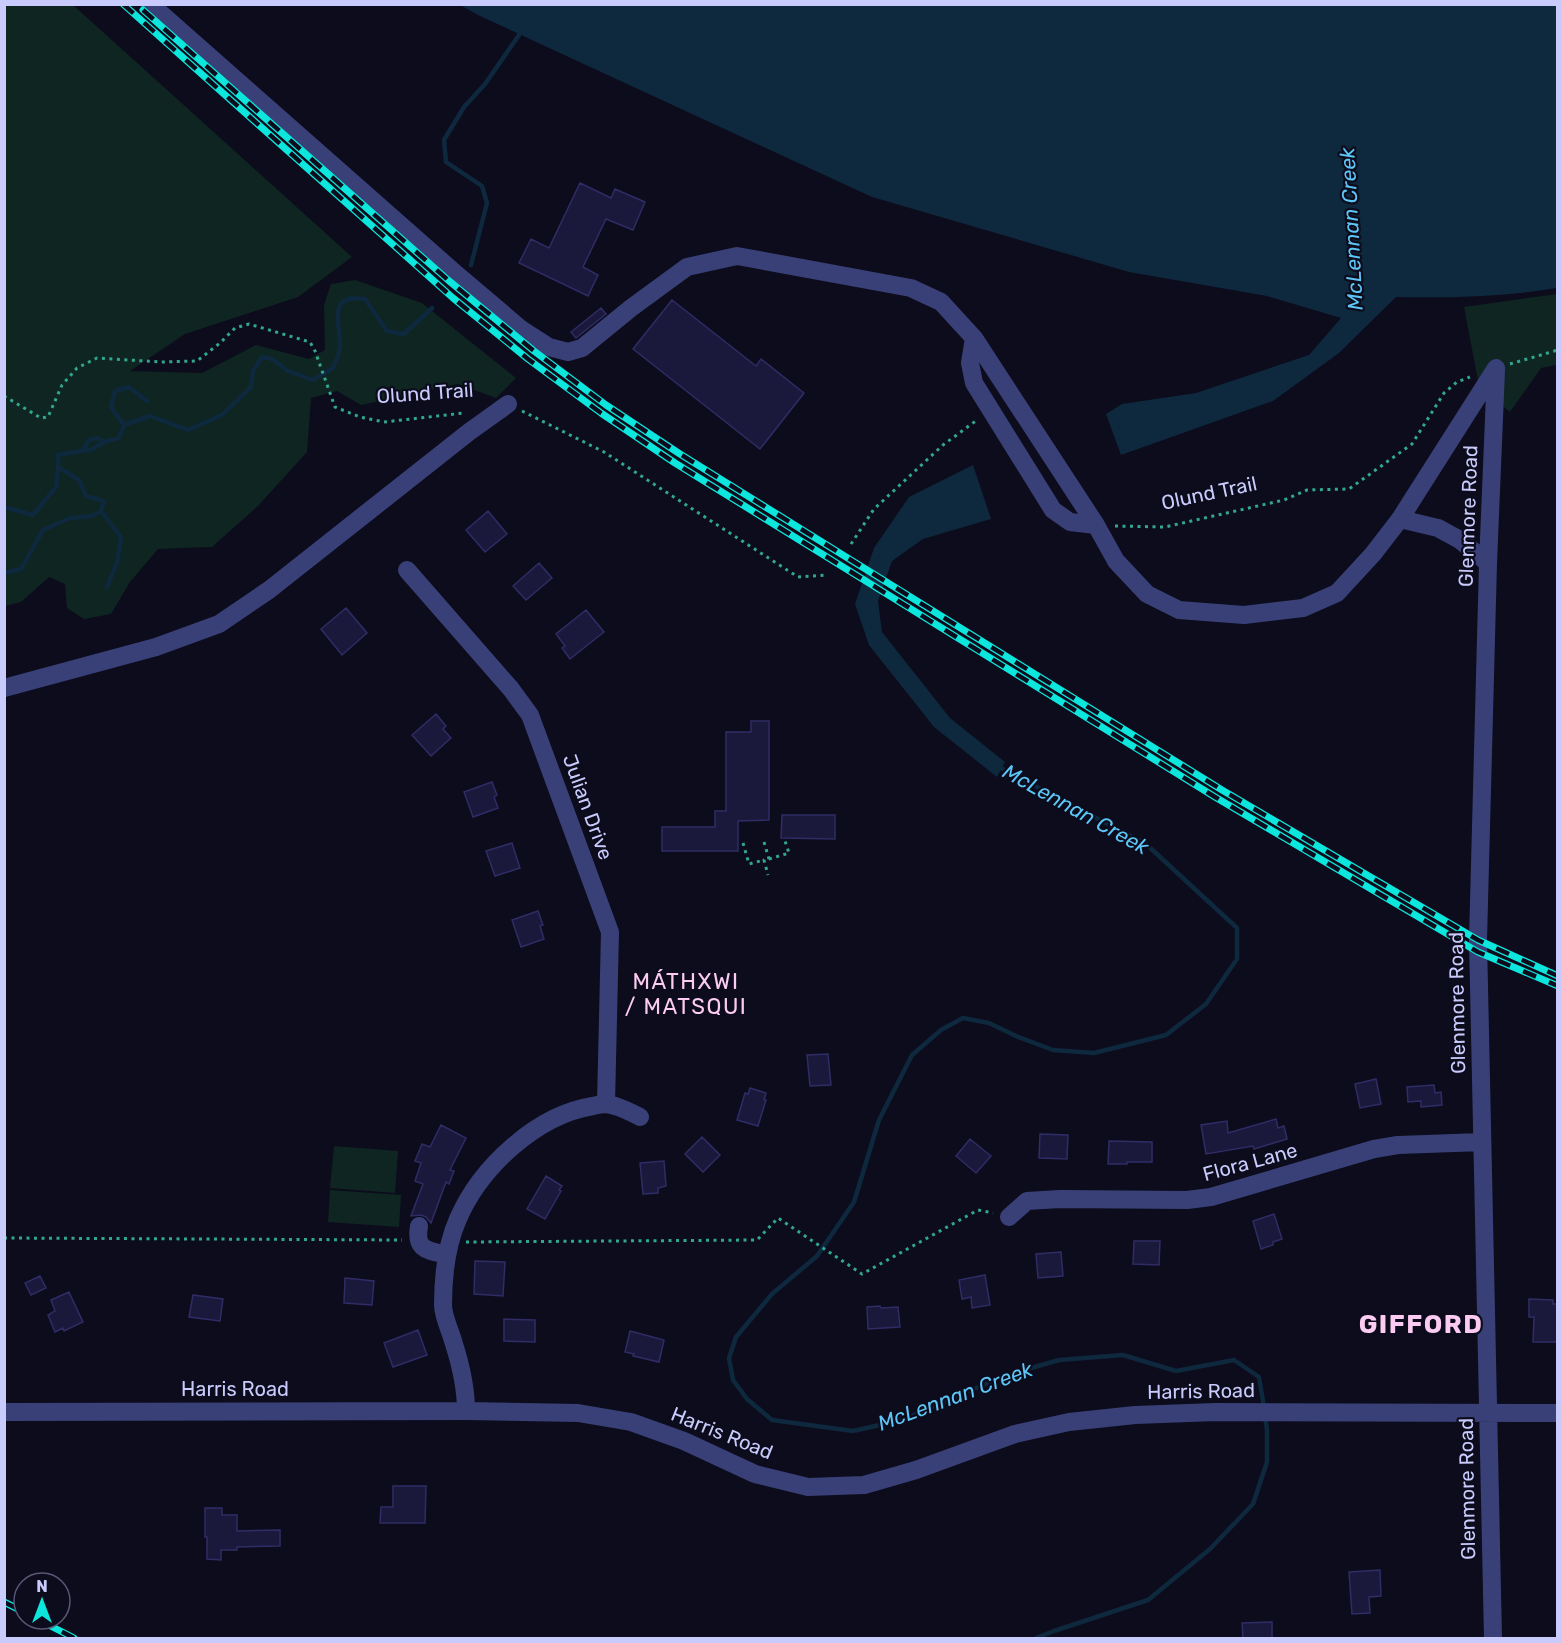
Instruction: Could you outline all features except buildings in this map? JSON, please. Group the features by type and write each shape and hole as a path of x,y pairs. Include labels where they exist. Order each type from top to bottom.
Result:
{"street":[{"path":"150,4 455,273 521,329 549,347 568,351 582,348 687,267 737,256 911,288 941,302 974,338 1096,525 1116,561 1147,594 1179,610 1244,615 1303,608 1337,593 1373,554 1400,519 1496,368"},
{"path":"974,338 970,363 974,383 1053,510 1070,522 1096,525"},
{"name":"Glenmore Road","path":"1493,1638 1478,940 1488,563 1496,368"},
{"path":"4,688 156,646 219,624 269,590 469,432 508,404"},
{"path":"1400,519 1438,528 1460,540 1488,563"},
{"name":"Julian Drive","path":"407,570 511,689 530,715 610,932 606,1104"},
{"path":"466,1411 466,1390 442,1308 448,1248 458,1219 479,1184 505,1154 525,1135 547,1122 579,1108 606,1104 640,1117"},
{"name":"Flora Lane","path":"1010,1217 1027,1202 1060,1199 1187,1200 1211,1197 1374,1149 1398,1145 1482,1142"},
{"path":"418,1233 421,1246 432,1251 448,1248"},
{"name":"Harris Road","path":"4,1412 466,1411 578,1413 631,1422 684,1441 755,1474 808,1487 864,1485 916,1470 1015,1434 1069,1422 1135,1415 1216,1412 1557,1413"}],"path":[{"name":"Olund Trail","path":"4,396 41,418 48,417 62,385 77,368 97,358 160,362 197,361 235,328 249,324 310,342 335,407 360,417 384,422 466,413"},
{"name":"Olund Trail","path":"1096,525 1165,527 1284,500 1307,490 1349,489 1412,444 1444,393 1458,382 1557,350"},
{"path":"508,404 604,452 798,577 828,575"},
{"path":"851,544 874,509 943,445 990,410"},
{"path":"743,843 749,864 789,854 785,841"},
{"path":"764,842 769,859"},
{"path":"764,860 768,875"},
{"path":"448,1248 757,1240 778,1218 862,1274 978,1210 1010,1217"},
{"path":"4,1238 398,1239 418,1233"}],"green space":[{"path":"4,5 73,5 352,257 298,297 185,334 130,371 202,373 256,345 309,359 325,350 324,305 331,284 355,280 422,303 516,378 496,398 458,384 361,405 337,391 311,398 307,452 258,506 212,547 158,549 130,582 111,614 84,619 67,608 65,584 49,577 21,602 5,606"},
{"path":"1557,294 1557,365 1541,368 1510,412 1479,386 1464,307"},
{"path":"334,1146 398,1151 395,1193 330,1188"},
{"path":"330,1190 401,1195 399,1227 328,1222"}],"water":[{"path":"460,5 1557,5 1557,288 1477,296 1396,297 1339,353 1273,401 1121,455 1106,414 1122,404 1196,393 1309,355 1341,318 1267,296 1129,272 872,197"},
{"path":"973,465 991,519 923,539 892,561 878,601 882,632 950,718 1005,762 997,777 934,727 869,645 855,604 874,548 909,497"}],"waterway":[{"path":"471,265 487,203 482,186 446,162 444,140 464,107 485,84 521,29"},
{"path":"4,573 21,569 43,530 70,518 92,516 101,511 104,501 86,496 79,480 58,467 58,455 93,449 104,442 119,438 124,425 150,416 188,430 222,415 251,387 253,371 262,357 272,359 288,371 313,380 333,368 339,354 338,311 345,300 365,299 387,331 404,334 432,308"},
{"path":"124,425 111,407 115,391 129,387 147,401"},
{"path":"83,450 89,440 97,438 104,442"},
{"path":"4,509 33,515 56,487 58,467"},
{"path":"101,511 121,537 117,563 107,587"},
{"name":"McLennan Creek","path":"997,766 1146,844 1237,928 1237,959 1206,1004 1166,1035 1094,1053 1053,1050 989,1023 963,1018 941,1030 912,1055 879,1120 854,1202 817,1256 772,1294 736,1337 729,1358 733,1380 747,1399 772,1420 853,1431 902,1420 1007,1375 1059,1360 1123,1355 1176,1371 1234,1360 1259,1377 1264,1407"},
{"name":"McLennan Creek","path":"1036,1638 1148,1600 1210,1549 1253,1504 1267,1462 1265,1416"}],"railway":[{"path":"123,4 453,298 528,359 601,413 675,463 1215,797 1478,952 1558,986"},
{"path":"143,10 448,280 534,351 606,405 680,454 1222,790 1478,940 1558,976"},
{"path":"4,1602 12,1606"},
{"path":"60,1631 74,1638"}],"district":[{"name":"MÁTHXWI / MATSQUI","path":"686,994"},
{"name":"GIFFORD","path":"1421,1324"}]}
